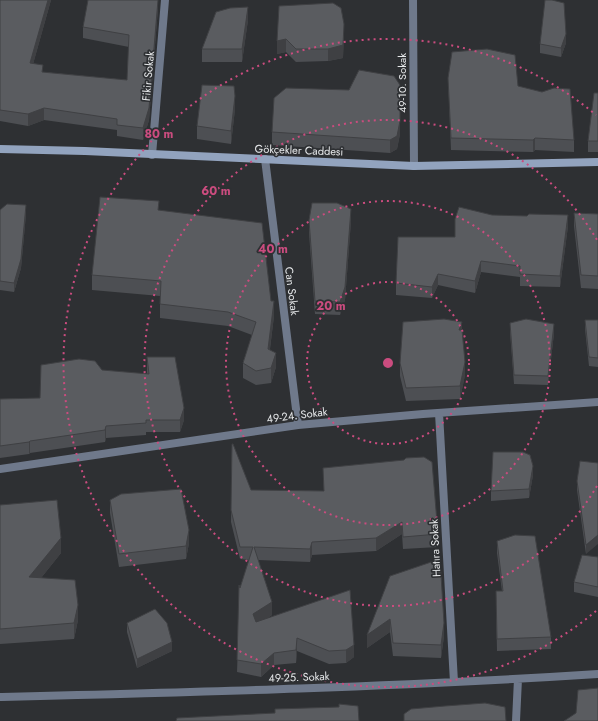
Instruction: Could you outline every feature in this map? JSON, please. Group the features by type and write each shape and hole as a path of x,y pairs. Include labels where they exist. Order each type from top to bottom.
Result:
{"main road":[{"name":"Gökçekler Caddesi","path":"0,149 414,166 598,162"}],"street":[{"name":"Fikir Sokak","path":"152,155 165,0"},
{"name":"49-10. Sokak","path":"413,0 414,166"},
{"name":"Can Sokak","path":"265,159 298,425"},
{"name":"49-24. Sokak","path":"0,469 298,425 438,413 598,402"},
{"name":"Hatıra Sokak","path":"438,413 454,682"},
{"name":"49-25. Sokak","path":"0,697 168,693 454,682 598,674"},
{"path":"516,721 518,679"}],"building":[{"path":"0,0 48,0 30,63 43,65 42,72 127,80 129,35 83,27 88,0 158,0 149,108 143,128 117,125 117,119 44,108 28,114 0,110"},
{"path":"545,0 564,3 566,34 561,48 540,44"},
{"path":"333,3 341,8 344,24 343,45 328,49 296,49 286,39 277,41 279,6"},
{"path":"248,7 242,49 202,49 216,12 230,8"},
{"path":"487,49 515,55 518,86 542,92 554,88 570,89 574,140 535,138 533,140 451,138 448,78 452,52"},
{"path":"359,70 394,76 400,85 400,121 397,136 390,140 272,132 274,98 286,88 349,90"},
{"path":"202,85 234,86 235,96 231,131 197,126"},
{"path":"594,93 598,93 598,141 588,141"},
{"path":"100,197 159,201 158,210 262,223 271,301 274,301 268,349 276,353 271,368 256,371 243,363 256,322 228,312 160,304 161,281 92,275"},
{"path":"312,203 337,203 351,209 345,287 340,302 315,301 309,220"},
{"path":"7,204 26,205 21,259 14,283 0,281 0,210"},
{"path":"459,207 492,215 568,215 560,276 520,274 520,266 481,261 475,281 438,274 432,287 396,283 398,237 455,237 455,219"},
{"path":"574,213 598,214 598,276 581,275"},
{"path":"444,319 462,322 459,330 462,330 465,362 460,386 406,388 400,363 403,322"},
{"path":"526,319 554,324 548,376 514,375 510,323"},
{"path":"585,320 598,320 598,358 589,357"},
{"path":"147,357 175,357 184,408 180,420 146,420 146,423 106,426 105,430 0,446 0,399 40,398 41,365 79,359 95,361 102,370 149,374"},
{"path":"232,444 251,490 324,491 323,468 424,457 432,462 438,534 403,537 402,522 376,538 312,542 310,549 254,547 272,602 253,614 256,622 350,590 354,645 346,650 329,651 297,638 296,650 274,653 261,664 237,660 239,585 240,588 253,547 240,547 231,510"},
{"path":"493,452 523,452 530,455 533,466 529,489 491,491"},
{"path":"580,461 598,463 598,535 586,545 577,481"},
{"path":"181,489 189,530 186,546 119,554 110,500 121,494"},
{"path":"57,500 61,538 29,577 75,580 78,605 74,623 0,629 0,505"},
{"path":"515,535 535,536 551,637 497,639 496,591 503,591 497,541"},
{"path":"582,555 598,557 598,587 574,582"},
{"path":"440,559 444,623 441,645 393,643 390,619 367,635 390,576"},
{"path":"155,609 167,623 172,642 137,659 127,623"},
{"path":"598,688 598,721 564,721 576,713 578,690"},
{"path":"485,703 505,707 506,721 404,721 404,714 411,709"},
{"path":"339,704 358,706 359,721 176,721 177,718 275,713 275,709 339,707"}]}
